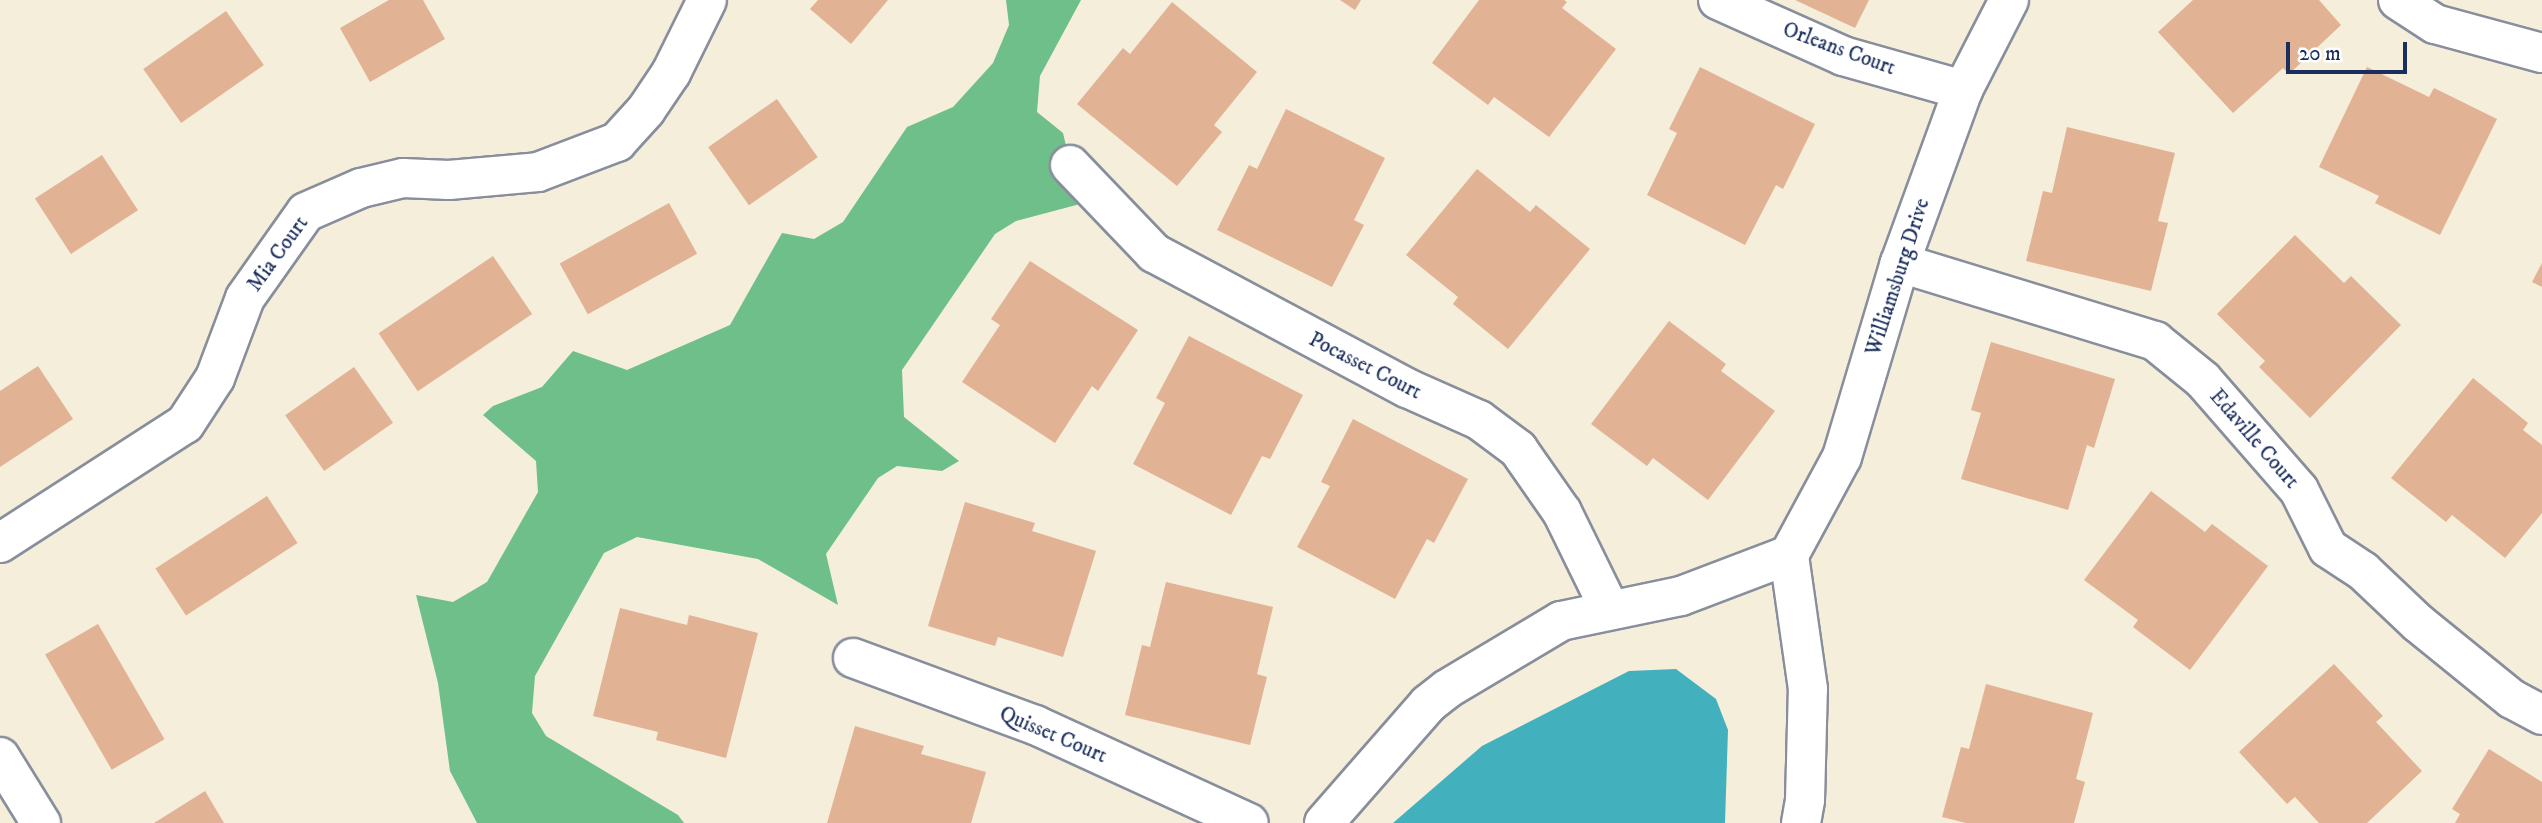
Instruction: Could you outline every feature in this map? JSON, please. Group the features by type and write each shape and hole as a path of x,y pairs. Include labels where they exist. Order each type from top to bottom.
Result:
{"street":[{"name":"Mia Court","path":"0,543 185,425 215,378 245,298 306,212 361,188 403,178 449,180 538,172 617,142 646,110 671,73 707,0"},
{"name":"Orleans Court","path":"1718,0 1843,56 1963,90"},
{"name":"Williamsburg Drive","path":"1789,555 1842,457 1900,263 1963,90 2009,0"},
{"path":"2398,0 2435,24 2542,53"},
{"name":"Pocasset Court","path":"1070,165 1154,253 1382,376 1479,420 1518,449 1562,512 1610,610"},
{"name":"Edaville Court","path":"1900,263 2155,341 2203,380 2299,490 2328,548 2363,571 2418,623 2512,699 2542,715"},
{"path":"1324,823 1428,705 1447,689 1561,621 1681,596 1789,555 1808,689 1805,800 1801,823"},
{"name":"Quisset Court","path":"853,657 1035,725 1249,823"},
{"path":"0,757 41,823"}],"green space":[{"path":"1006,0 1081,0 1040,76 1037,112 1063,133 1080,204 1016,221 995,234 902,370 904,417 959,461 942,471 897,466 878,478 826,554 838,605 758,559 637,537 604,553 535,676 532,713 546,736 678,815 684,823 477,823 450,771 438,683 416,595 453,602 487,582 538,492 536,461 483,415 493,406 542,387 573,351 627,370 730,325 782,233 814,239 843,222 907,127 953,107 993,63 1009,25"}],"water":[{"path":"1676,669 1716,699 1728,730 1725,823 1393,823 1482,746 1629,671"}],"building":[{"path":"389,0 423,0 445,39 370,82 340,28"},
{"path":"818,0 888,0 851,44 810,9"},
{"path":"1340,0 1361,0 1355,10"},
{"path":"1479,0 1564,0 1567,2 1562,8 1616,49 1549,137 1494,97 1488,105 1432,63"},
{"path":"1795,0 1869,0 1855,28"},
{"path":"2193,0 2319,0 2341,25 2289,74 2283,68 2233,113 2158,32"},
{"path":"1172,2 1257,72 1214,125 1222,132 1177,186 1077,104 1123,48 1130,54"},
{"path":"226,11 264,65 181,123 143,69"},
{"path":"1700,67 1815,124 1783,189 1776,185 1745,245 1647,195 1677,133 1669,129"},
{"path":"2367,67 2429,97 2434,88 2497,119 2440,235 2375,203 2379,196 2319,167"},
{"path":"777,99 818,157 749,205 708,147"},
{"path":"1286,109 1385,158 1354,220 1364,225 1332,287 1217,230 1249,165 1257,169"},
{"path":"2067,127 2175,153 2158,221 2168,223 2151,291 2026,261 2043,191 2052,193"},
{"path":"102,155 138,210 71,254 35,199"},
{"path":"1477,169 1530,212 1536,205 1590,249 1508,349 1453,304 1458,297 1406,255"},
{"path":"669,203 697,254 588,314 560,264"},
{"path":"2295,235 2344,283 2351,276 2401,325 2310,418 2259,367 2265,361 2217,314"},
{"path":"493,256 532,314 418,391 379,333"},
{"path":"1030,261 1138,330 1098,391 1092,386 1055,443 962,382 1000,325 991,319"},
{"path":"2542,263 2542,287 2532,282"},
{"path":"1669,321 1726,364 1721,371 1775,411 1708,500 1653,458 1647,466 1591,424"},
{"path":"1189,336 1303,395 1270,459 1262,456 1231,515 1133,464 1165,403 1156,398"},
{"path":"1991,342 2115,379 2094,448 2087,445 2068,510 1961,479 1981,413 1971,410"},
{"path":"38,366 73,419 0,467 0,391"},
{"path":"354,367 393,423 324,471 285,415"},
{"path":"2473,378 2528,423 2523,430 2542,445 2542,513 2505,558 2452,515 2446,522 2391,478"},
{"path":"1353,419 1468,479 1434,543 1427,539 1395,599 1297,547 1330,486 1321,482"},
{"path":"2151,491 2205,532 2212,524 2268,566 2190,670 2133,627 2138,620 2084,580"},
{"path":"267,496 297,543 186,615 155,568"},
{"path":"965,502 1035,523 1032,531 1096,551 1063,657 998,637 995,646 928,626"},
{"path":"1166,582 1273,607 1257,674 1267,677 1250,745 1125,715 1142,645 1150,647"},
{"path":"620,608 687,625 689,615 758,633 726,758 656,740 658,732 593,716"},
{"path":"98,624 164,739 112,770 45,654"},
{"path":"2334,664 2383,716 2376,722 2422,771 2367,823 2319,823 2295,797 2287,804 2239,752"},
{"path":"1986,684 2093,713 2076,779 2085,782 2074,823 1966,823 1942,817 1961,747 1969,749"},
{"path":"855,726 924,746 921,754 986,772 971,823 827,823"},
{"path":"2489,749 2542,782 2542,823 2455,823 2460,814 2452,809"},
{"path":"205,791 224,823 154,823"}]}
